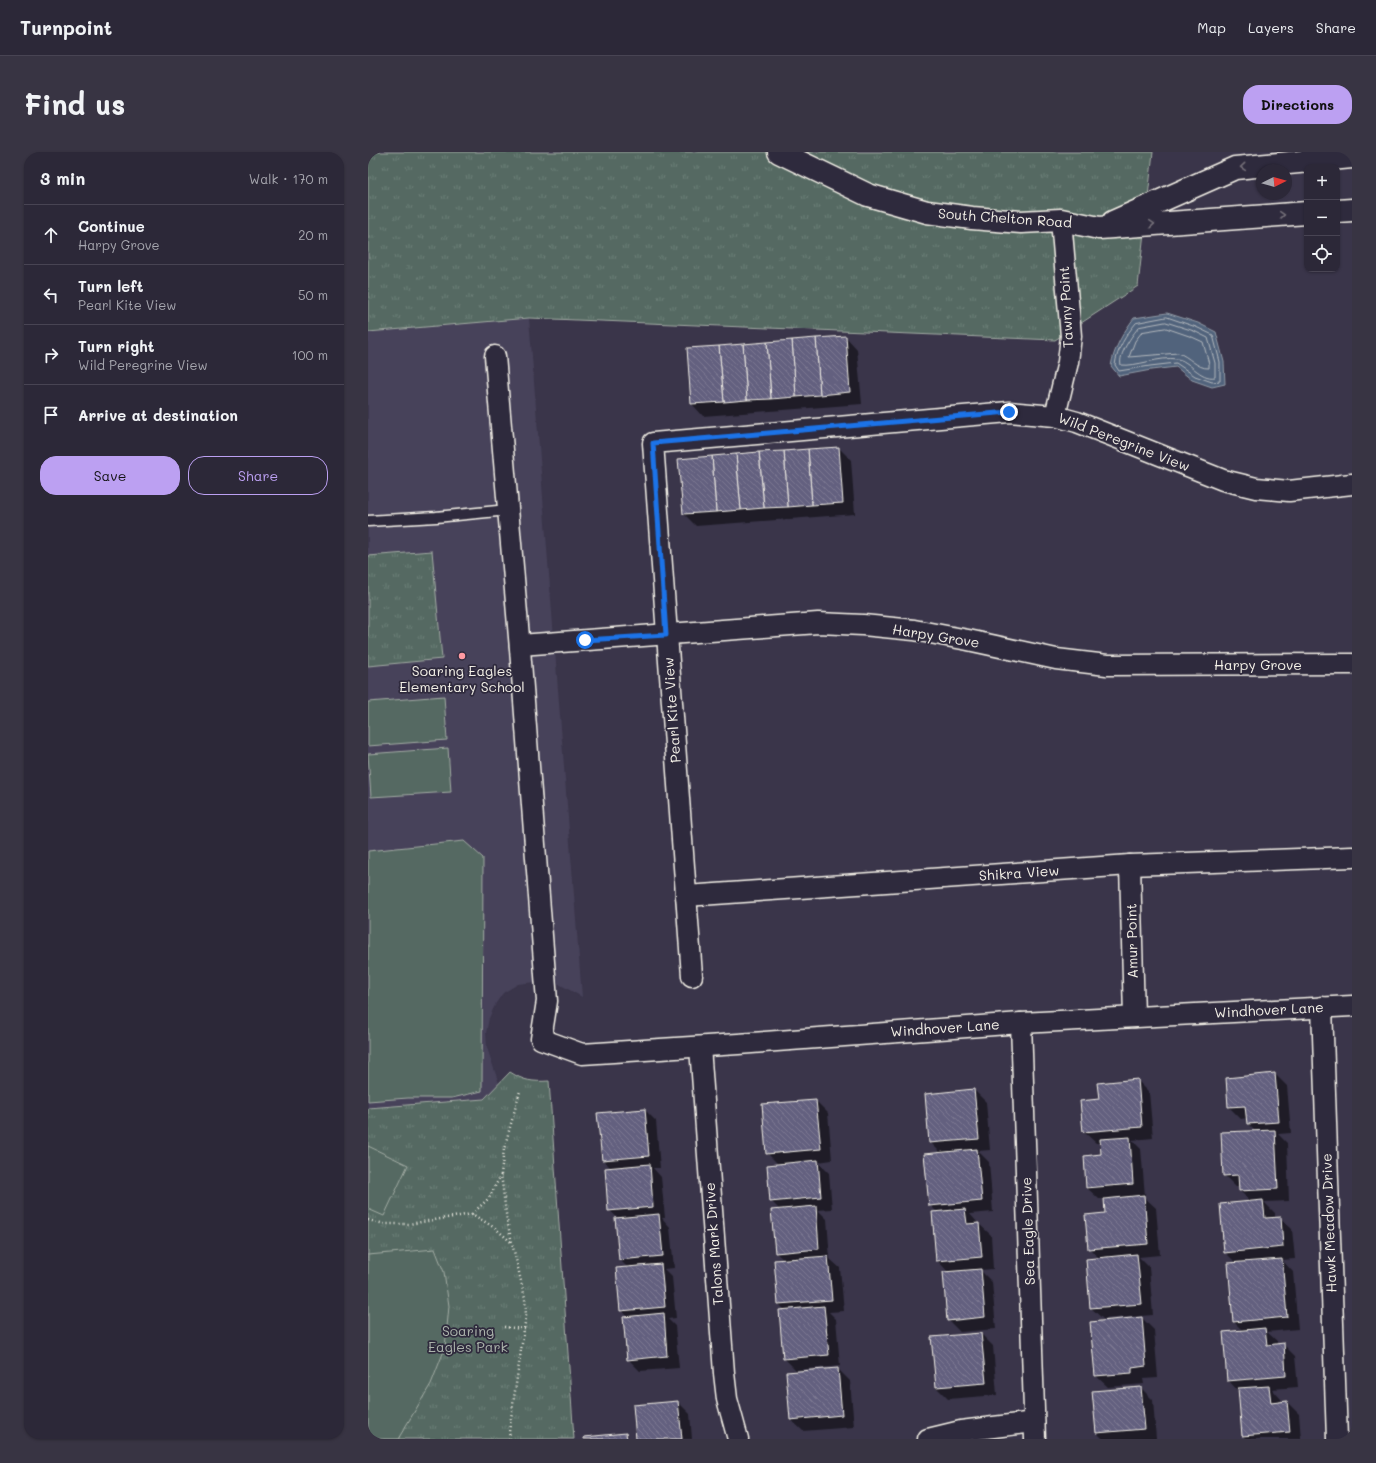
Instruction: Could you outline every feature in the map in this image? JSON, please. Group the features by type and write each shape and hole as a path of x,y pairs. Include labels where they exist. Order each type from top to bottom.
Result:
{"main road":[{"name":"South Chelton Road","path":"779,152 868,195 927,212 972,218 1021,222 1061,220 1100,228 1304,213"},
{"path":"1100,228 1235,168 1352,157"},
{"path":"1340,211 1352,210"}],"street":[{"name":"Tawny Point","path":"1055,416 1068,362 1071,336 1061,220"},
{"path":"495,356 520,645"},
{"name":"Wild Peregrine View","path":"653,443 1009,412 1055,416 1080,423 1223,480 1251,487 1289,491 1352,484"},
{"name":"Pearl Kite View","path":"653,443 692,976"},
{"name":"Harpy Grove","path":"520,645 818,623 863,625 914,630 961,638 1056,659 1108,665 1352,664"},
{"name":"Windhover Lane","path":"520,645 547,1001 541,1039 582,1054 700,1047 1021,1023 1352,1006"},
{"name":"Shikra View","path":"686,896 1130,865 1352,857"},
{"name":"Amur Point","path":"1130,865 1134,1017"},
{"name":"Hawk Meadow Drive","path":"1322,1007 1337,1439"},
{"name":"Sea Eagle Drive","path":"1021,1023 1035,1430"},
{"name":"Talons Mark Drive","path":"700,1047 724,1373 727,1399 738,1439"},
{"path":"928,1439 961,1431 1035,1430"}],"lane":[{"path":"368,521 436,517 508,510"}],"path":[{"path":"510,1439 509,1432 526,1316 525,1298 507,1221 501,1174 504,1149 520,1090"},
{"path":"368,1220 385,1224 409,1224 472,1214 489,1198 501,1174"},
{"path":"472,1214 495,1228 512,1243"},
{"path":"504,1327 524,1329"}],"shaded area":[{"name":"Soaring Eagles Elementary School","path":"529,318 582,997 552,980 518,984 503,993 496,1003 489,1018 486,1033 487,1048 499,1084 484,1099 368,1108 368,332"}],"green space":[{"path":"368,152 1153,152 1138,286 1055,340 529,318 368,332"},
{"path":"432,551 442,659 368,666 368,556"},
{"path":"444,696 447,740 368,746 368,702"},
{"path":"448,748 451,792 371,797 368,754"},
{"path":"464,841 483,858 482,1091 452,1098 408,1098 368,1101 368,851"},
{"name":"Soaring Eagles Park","path":"510,1072 528,1080 549,1081 574,1439 368,1439 368,1108 484,1099"},
{"path":"368,1146 408,1165 384,1216 368,1209"},
{"path":"435,1249 444,1272 449,1306 445,1348 431,1384 398,1439 368,1439 368,1255"}],"water":[{"path":"1167,313 1198,323 1216,332 1224,362 1225,384 1212,387 1192,380 1176,367 1119,376 1111,366 1112,359 1126,329 1134,318"}],"building":[{"path":"846,336 850,392 820,395 816,338"},
{"path":"816,338 820,395 796,397 792,340"},
{"path":"792,340 796,397 771,399 767,342"},
{"path":"767,342 771,399 747,400 743,344"},
{"path":"743,344 747,400 724,402 719,346"},
{"path":"719,346 724,402 691,404 687,348"},
{"path":"839,447 843,503 812,505 808,449"},
{"path":"808,449 812,505 788,507 784,451"},
{"path":"784,451 788,507 764,508 759,452"},
{"path":"759,452 764,508 741,510 736,454"},
{"path":"736,454 741,510 716,512 712,456"},
{"path":"712,456 716,512 683,514 678,459"},
{"path":"1275,1073 1279,1122 1247,1124 1245,1106 1228,1107 1226,1078"},
{"path":"1138,1079 1142,1127 1083,1132 1080,1101 1099,1099 1097,1083"},
{"path":"974,1089 979,1139 929,1143 925,1094"},
{"path":"816,1100 821,1149 766,1154 762,1104"},
{"path":"645,1109 649,1156 602,1160 597,1113"},
{"path":"1275,1130 1278,1189 1239,1191 1238,1175 1223,1176 1221,1132"},
{"path":"1130,1137 1133,1184 1086,1188 1084,1156 1101,1154 1100,1139"},
{"path":"977,1149 982,1201 929,1206 924,1154"},
{"path":"818,1160 821,1197 770,1202 767,1165"},
{"path":"650,1164 653,1207 608,1211 605,1168"},
{"path":"1144,1195 1148,1244 1088,1249 1085,1215 1105,1213 1104,1199"},
{"path":"1263,1200 1265,1218 1281,1217 1283,1247 1224,1253 1220,1204"},
{"path":"816,1206 819,1249 775,1253 771,1210"},
{"path":"965,1209 967,1224 979,1223 982,1257 936,1261 932,1212"},
{"path":"659,1214 663,1256 619,1260 615,1218"},
{"path":"1137,1254 1142,1304 1090,1308 1086,1259"},
{"path":"828,1256 832,1300 778,1304 774,1260"},
{"path":"1282,1259 1287,1317 1233,1322 1228,1263"},
{"path":"661,1264 665,1307 620,1311 616,1268"},
{"path":"981,1269 985,1317 947,1321 943,1272"},
{"path":"824,1306 829,1355 783,1359 779,1310"},
{"path":"664,1313 667,1356 627,1360 623,1317"},
{"path":"1142,1317 1146,1366 1132,1368 1132,1373 1095,1376 1090,1322"},
{"path":"1265,1328 1267,1345 1284,1343 1286,1376 1227,1381 1223,1332"},
{"path":"981,1333 986,1383 936,1387 931,1337"},
{"path":"838,1368 842,1415 790,1420 786,1372"},
{"path":"1269,1386 1271,1403 1287,1401 1290,1432 1242,1436 1238,1388"},
{"path":"1141,1387 1145,1429 1096,1433 1092,1391"},
{"path":"678,1401 682,1439 636,1439 633,1405"},
{"path":"626,1433 627,1439 584,1439 584,1437"}],"place":[{"name":"Soaring Eagles Elementary School","path":"462,656"}],"route":[{"path":"585,640 666,635 653,443 1009,412"}]}
